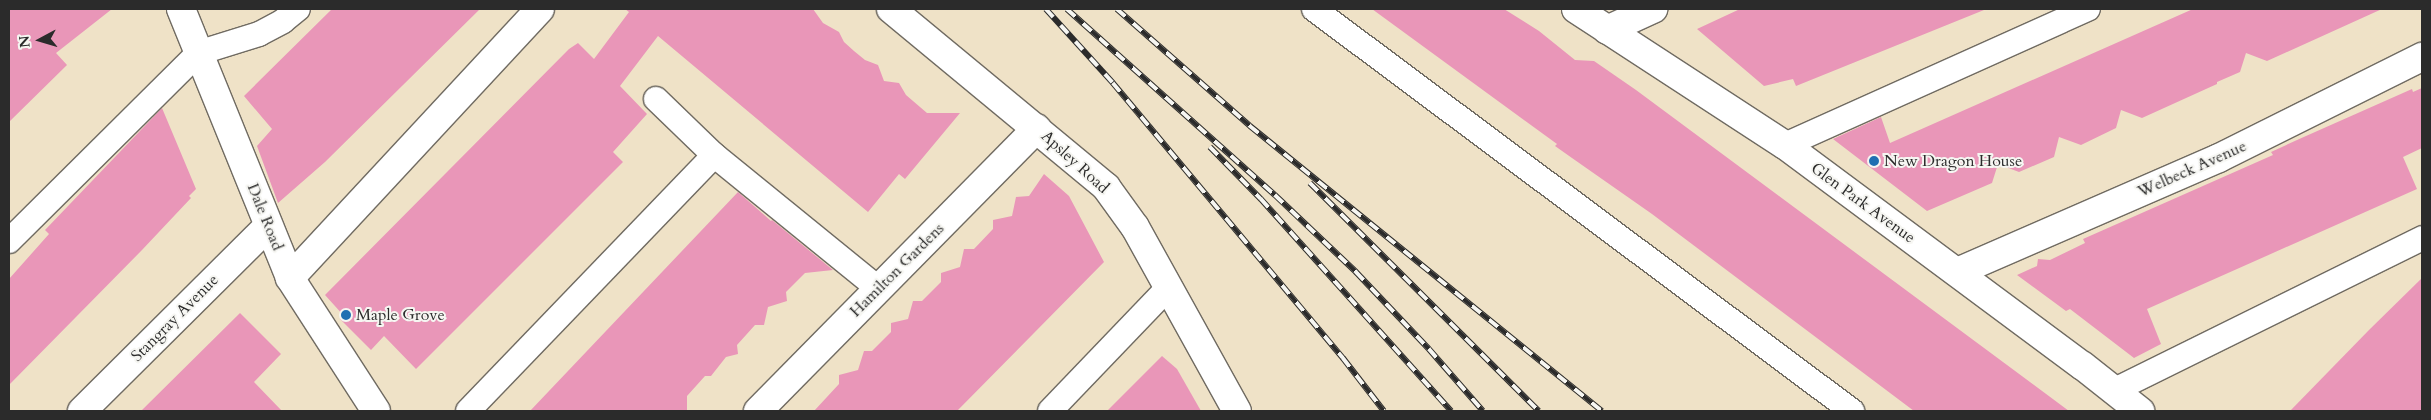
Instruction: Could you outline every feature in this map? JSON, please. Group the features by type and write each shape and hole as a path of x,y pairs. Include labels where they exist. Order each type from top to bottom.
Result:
{"street":[{"name":"Dale Road","path":"181,9 290,278 368,407"},
{"path":"290,278 540,9"},
{"name":"Apsley Road","path":"891,9 1106,187 1135,227 1237,411"},
{"name":"Glen Park Avenue","path":"1576,9 1785,145 2115,390 2140,411"},
{"path":"1607,30 1653,9"},
{"name":"Welbeck Avenue","path":"1957,272 2219,158 2422,58"},
{"name":"Hamilton Gardens","path":"758,411 1037,128"},
{"name":"Stangray Avenue","path":"82,411 268,226"}],"lane":[{"path":"9,241 198,52 259,34 284,21 298,9"},
{"path":"1314,9 1852,411"},
{"path":"1785,145 2088,9"},
{"path":"656,99 714,155 879,289"},
{"path":"468,411 714,155"},
{"path":"2115,390 2422,238"},
{"path":"1050,411 1168,288"}],"building":[{"path":"9,9 112,9 56,53 67,65 9,122"},
{"path":"332,9 480,9 325,162 278,203 257,146 272,129 244,96"},
{"path":"625,9 813,9 823,23 839,32 844,42 854,51 865,60 878,65 884,81 899,83 906,95 927,113 960,113 905,179 899,174 868,212 658,36 620,86 647,114 613,152 623,162 416,369 384,336 371,350 340,319 344,316 325,295 569,49 578,43 594,59 629,12"},
{"path":"1372,9 1504,9 1539,31 1575,60 1594,61 1636,90 2069,411 1914,411 1652,214 1555,146 1557,144"},
{"path":"1740,9 1984,10 1796,86 1793,79 1764,86 1697,29"},
{"path":"2193,9 2382,9 2267,61 2246,53 2240,72 2217,82 2217,84 2142,118 2121,110 2116,128 2081,145 2059,137 2054,157 2019,172 1998,164 1992,183 1927,211 1833,139 1881,117 1890,143"},
{"path":"2422,88 2422,148 2403,157 2417,189 2147,309 2161,344 2134,358 2070,309 2066,311 2017,275 2037,266 2038,259 2050,260 2085,243 2083,239 2273,155 2271,152 2412,89 2413,92"},
{"path":"162,108 196,189 189,196 191,198 142,250 9,385 9,279 49,234 45,230"},
{"path":"1044,174 1069,196 1104,262 957,411 814,411 839,384 839,375 858,370 864,351 872,351 891,332 891,323 908,319 913,301 922,301 941,282 941,273 960,267 964,249 974,249 993,229 993,220 1012,216 1016,197 1029,196"},
{"path":"738,192 833,270 805,273 786,292 787,301 768,307 764,325 755,325 737,345 738,354 726,357 711,376 705,376 687,396 687,411 530,411"},
{"path":"2422,278 2422,411 2290,411 2369,330"},
{"path":"240,313 281,354 254,382 282,411 141,411"},
{"path":"1162,356 1177,369 1201,411 1107,411"}],"railway":[{"path":"1046,9 1113,83 1343,358 1384,411"},
{"path":"1067,9 1275,195 1356,272 1429,349 1483,411"},
{"path":"1117,9 1250,126 1602,411"},
{"path":"1210,147 1261,199 1451,411"},
{"path":"1310,183 1539,411"}],"place":[{"name":"New Dragon House","path":"1874,161"},
{"name":"Maple Grove","path":"346,315"}]}
